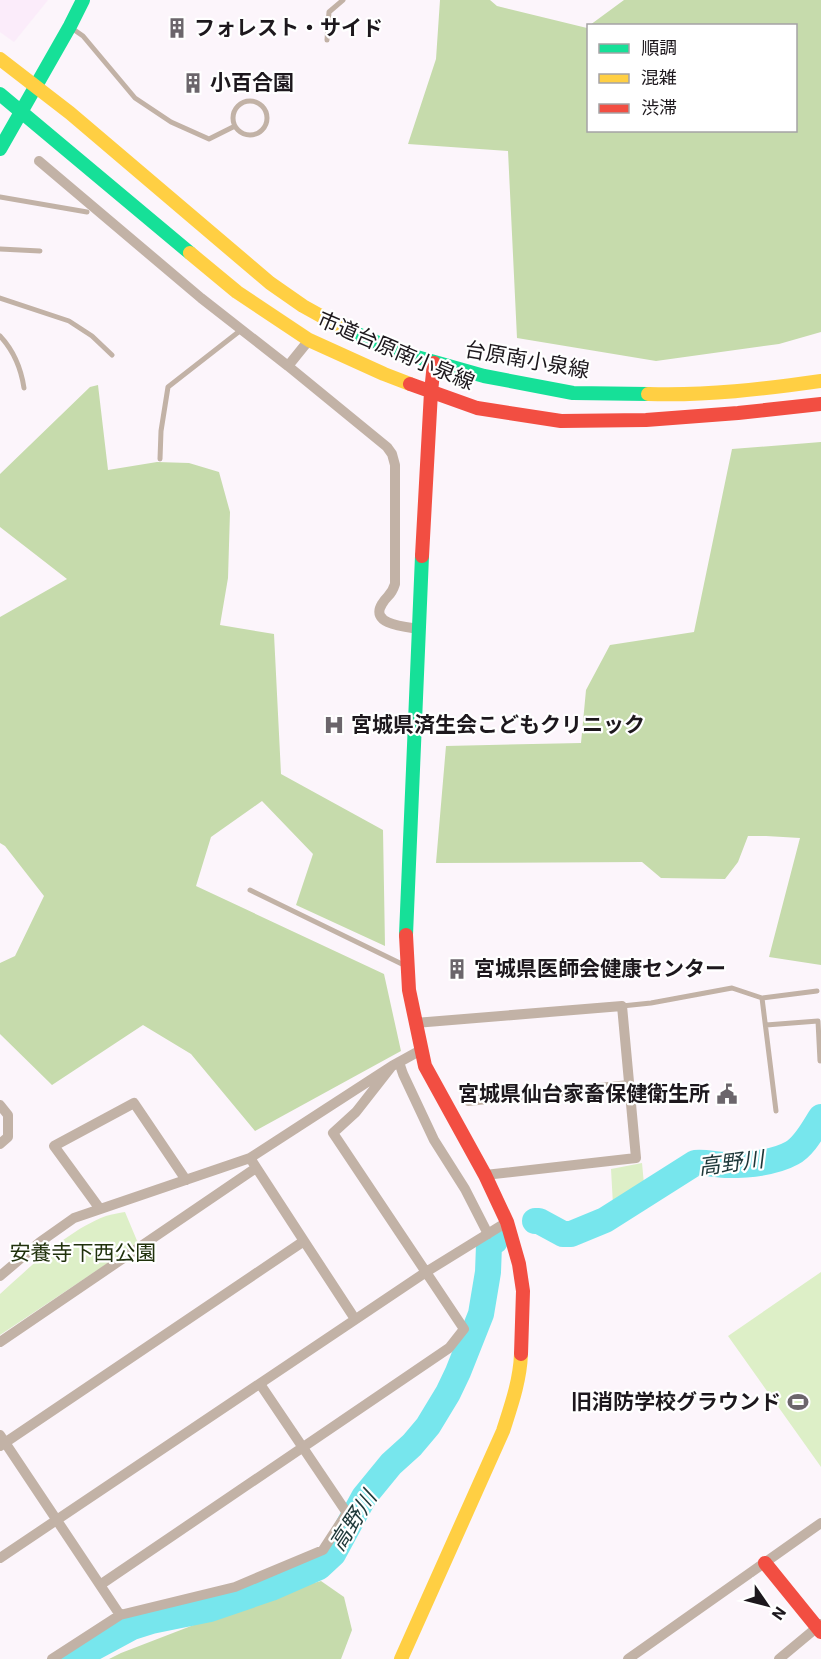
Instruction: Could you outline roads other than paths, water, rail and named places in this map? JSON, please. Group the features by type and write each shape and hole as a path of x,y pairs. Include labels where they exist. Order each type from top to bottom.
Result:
{"street":[{"path":"0,149 83,0"},
{"path":"0,59 35,86"},
{"name":"台原南小泉線","path":"35,86 270,284 303,306 349,331 399,352 484,376 573,393 679,395 821,381"},
{"name":"市道台原南小泉線","path":"0,94 237,292 309,340 384,374 431,392 477,408 561,421 646,420 821,404"},
{"path":"39,161 201,298 387,447 395,465 395,584 392,594 379,609 380,615 383,620 394,625 419,629"},
{"path":"288,366 309,340"},
{"path":"401,1659 412,1630 503,1431 515,1393 522,1353 523,1291 516,1250 507,1222 485,1175 425,1066 408,990 406,925 434,363"},
{"path":"415,1023 622,1005 636,1158 485,1175"},
{"path":"0,1342 253,1163 396,1064 421,1050"},
{"path":"396,1064 404,1074 434,1140 465,1189 488,1234"},
{"path":"100,1585 449,1348 464,1329 333,1133 356,1112 396,1064"},
{"path":"468,1101 629,1085"},
{"path":"100,1209 54,1146 134,1103 186,1180"},
{"path":"0,1105 8,1115 8,1137 0,1144"},
{"path":"0,1276 40,1242 75,1218 186,1180 253,1163"},
{"path":"253,1163 356,1319"},
{"path":"0,1558 426,1272 507,1222"},
{"path":"120,1615 2,1441 304,1241"},
{"path":"52,1659 120,1615 235,1587 323,1550 347,1513 260,1384"},
{"path":"628,1659 821,1523"},
{"path":"765,1563 820,1627 779,1659"}],"lane":[{"path":"327,40 329,12 343,0"},
{"path":"70,26 83,36 135,98 171,122 209,140 235,126"},
{"path":"254,102 263,107 266,112 267,123 255,135 243,134 235,126 234,115 243,103 254,102"},
{"path":"0,197 87,212"},
{"path":"0,249 40,251"},
{"path":"0,298 69,321 92,336 112,355"},
{"path":"160,459 161,431 168,387 242,330"},
{"path":"0,336 8,345 22,371 24,388"},
{"path":"250,890 408,966"},
{"path":"622,1005 651,1003 732,988 762,998 817,991"},
{"path":"762,998 776,1111"},
{"path":"766,1025 818,1021 819,1061"}],"waterway":[{"name":"高野川","path":"535,1221 563,1234 571,1234 605,1220 695,1163 744,1165 769,1161 792,1153 801,1146 821,1117"},
{"name":"高野川","path":"73,1659 132,1627 210,1609 271,1588 319,1567 333,1554 364,1497 391,1464 428,1426 448,1393 481,1314 488,1272 489,1245 495,1241"}],"place":[{"name":"フォレスト・サイド","path":"177,28"},
{"name":"小百合園","path":"193,83"},
{"name":"宮城県済生会こどもクリニック","path":"334,725"},
{"name":"宮城県医師会健康センター","path":"457,969"},
{"name":"宮城県仙台家畜保健衛生所","path":"727,1094"},
{"name":"旧消防学校グラウンド","path":"798,1402"}],"park label":[{"name":"安養寺下西公園","path":"83,1253"}]}
